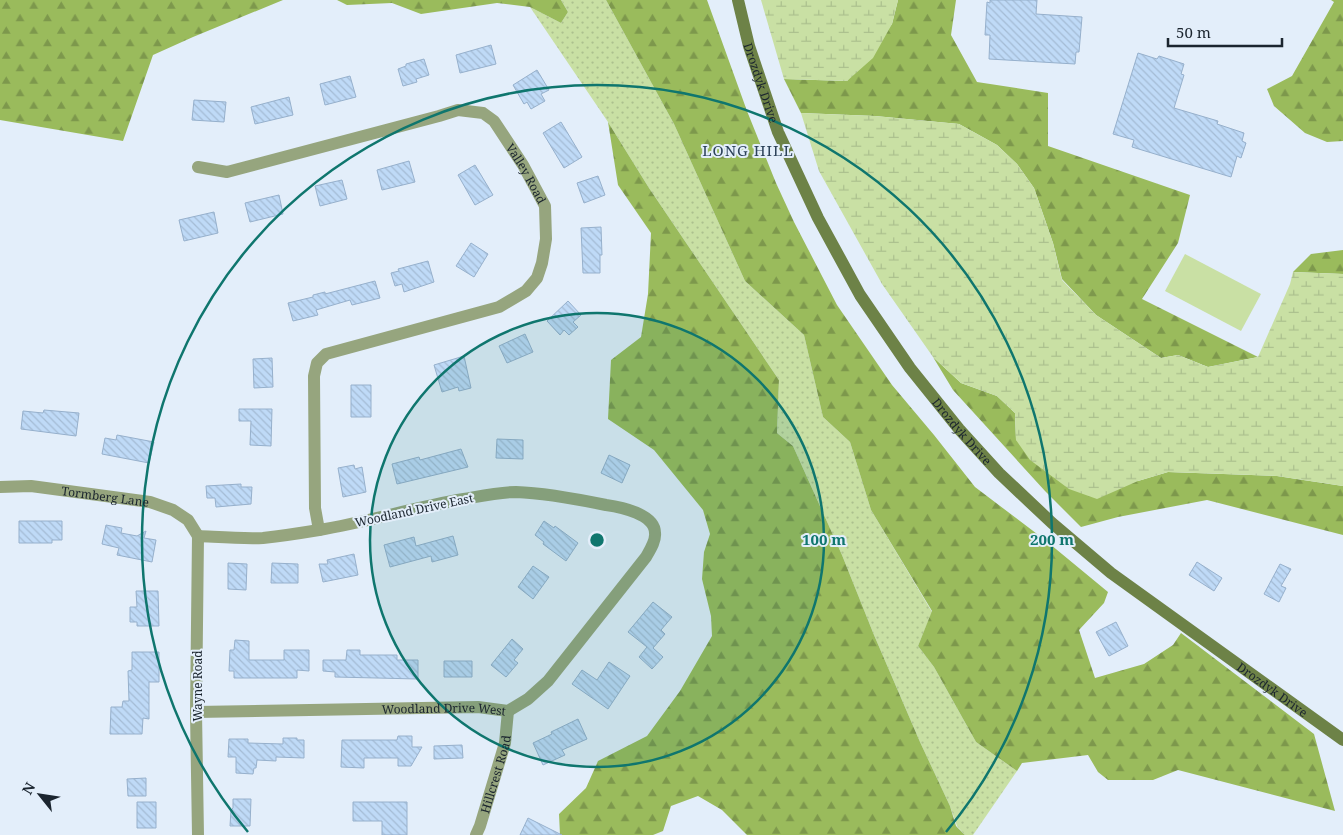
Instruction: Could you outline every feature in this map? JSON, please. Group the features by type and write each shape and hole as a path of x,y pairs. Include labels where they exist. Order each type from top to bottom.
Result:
{"street":[{"name":"Drozdyk Drive","path":"738,0 749,46 778,132 818,218 860,295 910,368 953,422 999,473 1052,523 1111,573 1343,740"},
{"name":"Valley Road","path":"198,167 228,172 458,110 471,111 483,113 494,121 523,165 545,206 546,239 542,263 537,278 526,291 499,307 326,354 317,364 314,376 315,508 319,530"},
{"name":"Tormberg Lane","path":"0,487 31,486 150,502 173,510 188,520 198,536"},
{"name":"Woodland Drive East","path":"198,536 262,538 370,520 432,504 515,492 545,494 619,507 648,518 654,525"},
{"name":"Woodland Drive West","path":"196,712 478,707 508,711 528,699 548,681 628,580 646,557 653,543 656,534 654,525"},
{"name":"Wayne Road","path":"198,536 196,712 198,835"},
{"name":"Hillcrest Road","path":"476,835 504,743 508,711"}],"green space":[{"path":"0,0 283,0 153,55 123,141 0,120"},
{"path":"337,0 561,0 568,12 561,23 530,7 497,3 421,14 392,3 347,5"},
{"path":"561,0 606,0 674,124 745,281 804,335 823,417 850,442 871,510 932,612 918,646 934,667 976,742 1017,771 973,835 965,835 957,826 950,806 874,635 842,555 793,446 777,433 779,380 649,188 608,122 530,7 561,23 568,12"},
{"path":"606,0 707,0 747,111 776,183 837,305 892,385 975,487 1045,540 1108,592 1104,603 1079,630 1095,678 1144,664 1173,645 1181,633 1314,734 1335,811 1178,770 1153,780 1108,780 1098,772 1088,755 1022,763 1017,771 976,742 934,667 918,646 932,611 871,510 850,442 823,417 804,335 745,281 674,124"},
{"path":"761,0 898,0 892,24 873,58 847,81 784,79"},
{"path":"898,0 956,0 951,35 977,82 1048,93 1048,146 1190,195 1178,243 1142,299 1258,357 1208,367 1178,355 1161,358 1096,315 1062,279 1053,243 1034,188 1017,164 997,145 959,124 875,116 801,113 784,79 847,81 892,24"},
{"path":"1331,0 1343,0 1343,141 1327,142 1305,133 1274,106 1267,89 1292,76 1334,2"},
{"path":"801,113 875,116 959,124 997,145 1017,164 1034,188 1053,243 1062,280 1096,315 1161,358 1178,355 1208,367 1258,357 1290,284 1293,272 1343,274 1343,486 1277,476 1168,472 1138,481 1097,499 1069,489 1030,460 1016,440 1015,413 997,396 961,383 933,357 882,284 819,171"},
{"path":"608,122 649,188 779,380 777,433 793,446 842,555 920,742 950,806 956,826 965,835 747,835 722,810 698,796 671,806 663,831 653,835 560,835 559,814 586,788 598,761 647,736 680,691 712,636 711,616 702,579 704,552 710,534 703,510 654,450 608,419 611,360 641,337 648,294 651,233 618,185"},
{"path":"1343,250 1343,274 1293,272 1311,254"},
{"path":"1185,254 1261,294 1241,331 1165,291"},
{"path":"933,357 961,383 997,396 1015,413 1016,440 1138,481 1168,472 1277,476 1343,486 1343,535 1207,500 1118,517 1081,527 1045,491 953,390"}],"building":[{"path":"990,0 1037,0 1036,14 1082,17 1079,52 1076,52 1075,64 989,59 990,35 985,35 987,2 990,3"},
{"path":"491,45 496,64 460,73 456,55"},
{"path":"1138,53 1157,59 1159,56 1184,64 1181,74 1184,75 1174,108 1218,121 1217,124 1244,133 1242,141 1246,143 1241,158 1237,156 1231,177 1132,147 1134,140 1113,134"},
{"path":"424,59 429,75 416,79 417,82 403,86 398,69 406,66 406,64"},
{"path":"537,70 549,90 541,94 545,101 531,109 527,102 524,104 513,85"},
{"path":"350,76 356,97 325,105 320,84"},
{"path":"289,97 293,115 255,124 251,107"},
{"path":"194,100 226,102 224,122 192,120"},
{"path":"561,122 582,157 564,168 543,133"},
{"path":"409,161 415,182 382,190 377,170"},
{"path":"475,165 493,195 475,205 458,175"},
{"path":"598,176 605,195 584,203 577,183"},
{"path":"342,180 347,199 320,206 315,186"},
{"path":"279,195 283,214 250,222 245,203"},
{"path":"214,212 218,233 184,241 179,220"},
{"path":"601,227 602,255 600,255 600,273 583,273 581,228"},
{"path":"471,243 488,254 474,277 456,266"},
{"path":"428,261 434,282 404,292 402,284 395,286 391,273 399,271 398,269"},
{"path":"375,281 380,298 352,305 350,300 316,310 318,315 293,321 288,303 313,297 313,295 325,292 325,294"},
{"path":"568,301 581,315 573,322 578,327 569,335 564,330 560,335 547,321"},
{"path":"525,334 533,352 507,363 499,346"},
{"path":"464,356 471,388 459,391 458,387 442,392 434,365"},
{"path":"272,358 273,387 254,388 253,359"},
{"path":"351,385 371,385 371,417 351,417"},
{"path":"239,409 272,409 271,446 250,445 251,421 239,421"},
{"path":"44,410 79,413 76,436 21,429 23,411 43,413"},
{"path":"117,435 154,442 149,463 102,454 105,438 116,440"},
{"path":"497,439 523,440 523,459 496,458"},
{"path":"461,449 468,467 397,484 392,464 419,457 420,460"},
{"path":"609,455 630,465 622,483 601,473"},
{"path":"354,465 355,469 362,467 366,492 343,497 338,468"},
{"path":"241,484 241,487 252,487 251,504 216,507 215,498 207,498 206,486"},
{"path":"19,521 62,521 62,540 52,540 52,543 19,543"},
{"path":"544,521 554,528 555,526 578,543 566,561 543,544 544,542 535,535"},
{"path":"106,525 122,528 121,533 137,536 146,531 144,538 156,540 152,562 117,555 119,548 102,544"},
{"path":"453,536 458,555 432,562 431,556 390,567 384,545 414,537 416,546"},
{"path":"354,554 358,575 323,582 319,564 328,564 327,560"},
{"path":"1197,562 1222,578 1214,591 1189,575"},
{"path":"228,563 247,564 246,590 228,589"},
{"path":"272,563 298,564 298,583 271,583"},
{"path":"1280,564 1291,569 1281,586 1286,588 1279,602 1264,594"},
{"path":"533,566 549,577 533,599 518,587"},
{"path":"136,591 158,591 159,626 137,626 137,622 130,622 130,607 137,607"},
{"path":"653,602 672,617 661,630 665,634 653,648 663,657 652,669 639,657 647,647 628,632"},
{"path":"1116,622 1128,646 1109,656 1096,632"},
{"path":"512,639 523,649 514,660 518,663 506,677 491,665"},
{"path":"235,640 249,641 249,660 284,660 284,650 309,650 309,671 297,670 297,678 234,678 234,671 229,671 230,650 234,650"},
{"path":"347,650 360,650 360,655 397,655 397,660 418,660 418,679 335,677 335,672 323,671 323,660 346,660"},
{"path":"132,652 159,652 159,682 149,682 149,719 143,718 142,734 110,734 111,707 122,707 123,701 129,701 128,671 132,670"},
{"path":"444,661 472,661 472,677 444,677"},
{"path":"609,662 630,676 608,709 572,684 582,670 597,680"},
{"path":"578,719 587,739 562,750 565,755 543,765 533,743"},
{"path":"398,736 412,736 412,747 422,747 411,766 398,766 398,758 364,758 364,768 341,767 342,740 397,740"},
{"path":"283,738 304,740 304,758 276,757 276,761 257,760 253,774 236,773 236,757 228,757 229,739 248,739 248,743 283,744"},
{"path":"462,745 463,758 434,759 434,746"},
{"path":"146,778 146,796 128,796 127,779"},
{"path":"233,799 251,799 250,826 230,826"},
{"path":"137,802 156,802 156,828 137,828"},
{"path":"353,802 407,802 407,835 382,835 382,821 353,821"},
{"path":"528,818 562,835 520,835"}],"district":[{"name":"LONG HILL","path":"748,150"}]}
